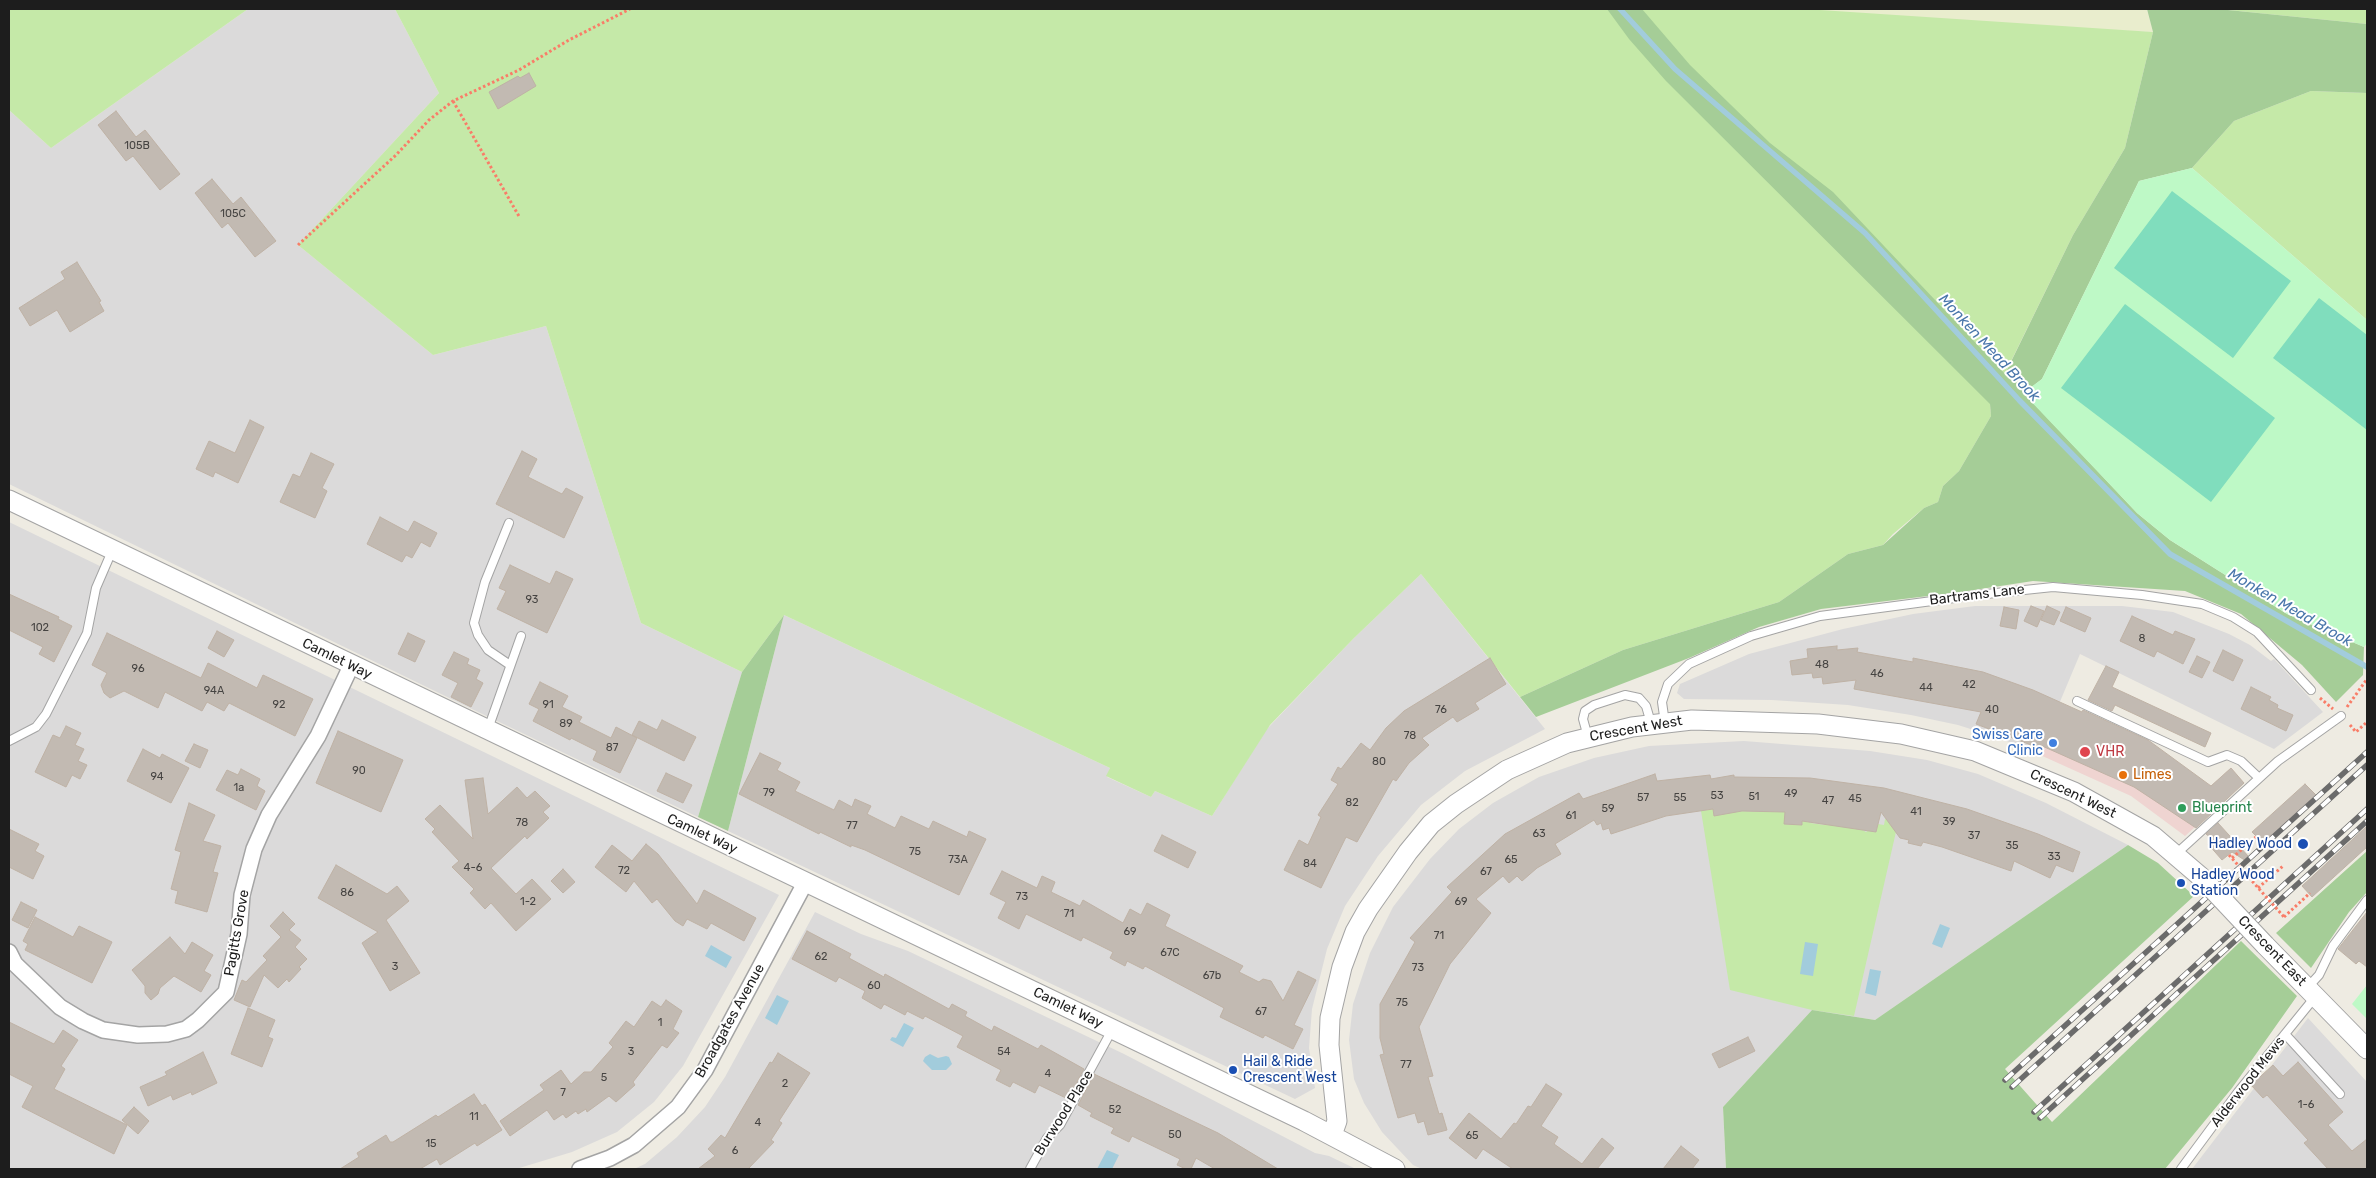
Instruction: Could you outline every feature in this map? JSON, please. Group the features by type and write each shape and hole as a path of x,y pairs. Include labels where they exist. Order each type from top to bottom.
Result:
{"street":[{"name":"Camlet Way","path":"9,500 351,666 1332,1135 1395,1169"},
{"name":"Pagitts Grove","path":"9,952 14,964 60,1007 103,1030 138,1035 167,1034 186,1029 198,1020 226,992 239,934 242,895 254,849 268,815 318,736 351,666"},
{"name":"Crescent West","path":"1332,1135 1337,1121 1329,1045 1330,1018 1342,966 1355,932 1383,886 1432,824 1456,804 1507,770 1560,746 1588,737 1658,724 1732,720 1834,725 1901,734 1974,751 2074,792 2136,825 2176,854"},
{"name":"Crescent East","path":"2176,854 2201,877 2367,1049"},
{"name":"Broadgates Avenue","path":"580,1169 610,1158 634,1145 678,1106 705,1070 806,883"}],"lane":[{"path":"510,523 486,582 474,623 478,635 488,650 510,665"},
{"path":"9,741 36,727 46,714 87,633 96,588 112,551"},
{"name":"Bartrams Lane","path":"1658,724 1668,684 1689,664 1751,636 1820,616 2053,587 2142,595 2210,607 2233,617 2257,632 2311,690"},
{"path":"487,731 520,636"},
{"path":"1588,737 1583,719 1585,712 1594,705 1625,695 1639,698 1658,724"},
{"path":"2077,701 2208,762 2227,755 2241,761 2259,778"},
{"path":"2176,854 2278,761 2341,716"},
{"name":"Alderwood Mews","path":"2181,1169 2238,1092 2285,1034 2311,992 2333,946 2367,900"},
{"name":"Burwood Place","path":"1030,1169 1047,1138 1060,1125 1112,1030"},
{"path":"2285,1034 2340,1094"}],"path":[{"path":"298,245 396,155 429,120 453,102 519,70 569,40 630,9"},
{"path":"453,102 520,218"},
{"path":"2341,716 2367,680"},
{"path":"2311,690 2356,732 2367,722"},
{"path":"2256,837 2230,856 2284,917 2310,893"},
{"path":"2258,888 2283,866"}],"shaded area":[{"path":"248,9 395,9 439,93 298,245 433,355 546,326 641,623 742,672 698,817 9,484 9,110 51,148"},
{"path":"9,522 779,895 683,1066 654,1102 617,1132 572,1152 516,1169 9,1169"},
{"path":"1421,574 1545,729 1465,771 1421,805 1378,856 1345,906 1327,949 1312,1009 1309,1048 1315,1088 1295,1099 728,831 784,615 1110,768 1107,777 1151,797 1155,791 1212,816 1266,730 1354,638"},
{"path":"1975,606 2122,606 2173,612 2229,634 2250,645 2271,661 2274,659 2323,712 2274,749 2080,654 2038,754 2002,739 1958,725 1911,715 1848,705 1772,700 1684,699 1677,693 1680,684 1749,654 1843,629 1913,614"},
{"path":"2057,708 2211,786 2231,768 2244,783 2185,836 2131,796 2038,754"},
{"path":"1744,741 1870,751 1927,760 1978,774 2046,803 2128,845 1875,1020 1812,1010 1723,1107 1726,1169 1422,1169 1413,1165 1382,1132 1364,1103 1354,1079 1349,1040 1353,1004 1370,953 1393,907 1430,859 1459,829 1493,803 1539,777 1594,758 1649,746"},
{"path":"815,912 861,934 908,951 1124,1054 1315,1153 1329,1156 1356,1169 634,1169 645,1164 677,1137 705,1107 725,1077"},
{"path":"2308,1018 2367,1082 2367,1169 2192,1169"}],"green space":[{"path":"9,9 248,9 51,148 9,110"},
{"path":"395,9 1805,9 2153,32 2125,148 2073,235 1990,404 1991,416 1959,471 1943,486 1938,502 1924,508 1883,545 1848,554 1779,602 1623,650 1520,697 1421,574 1354,638 1270,725 1212,816 1155,791 1151,797 1106,776 1110,768 784,615 742,672 641,623 546,326 433,355 298,245 439,93"},
{"path":"1607,9 1642,9 1690,65 1770,143 1833,192 2005,374 2073,235 2125,148 2153,32 2147,9 2218,9 2367,24 2367,93 2311,91 2234,121 2192,168 2139,181 2042,379 2024,393 2137,513 2170,540 2287,614 2364,647 2363,675 2336,702 2302,665 2241,614 2185,591 2033,581 1821,609 1759,627 1689,658 1536,717 1520,697 1623,650 1779,602 1848,554 1883,545 1924,508 1938,502 1943,486 1959,471 1991,416 1990,404 1666,81 1629,39"},
{"path":"1777,9 2147,9 2153,32 1963,24"},
{"path":"2218,9 2367,9 2367,24"},
{"path":"2311,91 2367,93 2367,320 2192,168 2234,121"},
{"path":"2192,168 2367,320 2367,643 2364,647 2287,614 2170,540 2137,513 2023,393 2042,379 2139,181"},
{"path":"2172,191 2291,281 2233,358 2114,268"},
{"path":"2319,298 2367,335 2367,430 2273,358"},
{"path":"2125,304 2275,418 2211,502 2061,388"},
{"path":"784,615 728,831 698,817 742,672"},
{"path":"1713,809 1714,816 1737,811 1785,812 1785,824 1802,825 1802,810 1811,811 1810,823 1825,825 1828,810 1866,832 1869,830 1876,832 1878,824 1884,825 1885,819 1898,823 1854,1016 1812,1010 1730,990 1701,811"},
{"path":"2128,845 2158,863 2194,896 2005,1069 2052,1122 2241,941 2297,996 2232,1088 2165,1169 1726,1169 1723,1107 1812,1010 1875,1020"},
{"path":"2367,851 2367,892 2349,912 2311,968 2276,933"},
{"path":"2367,985 2367,1019 2352,1004"}],"water":[{"path":"1940,924 1950,928 1942,948 1932,944"},
{"path":"1805,942 1818,944 1813,976 1800,974"},
{"path":"711,945 732,957 726,968 705,956"},
{"path":"1870,969 1881,971 1876,996 1865,993"},
{"path":"777,995 789,1001 777,1025 765,1018"},
{"path":"904,1023 914,1028 903,1047 890,1040 892,1037 896,1038"},
{"path":"930,1054 938,1058 949,1057 952,1064 946,1070 932,1070 923,1061"},
{"path":"1107,1150 1119,1155 1112,1169 1097,1169"}],"building":[{"path":"529,73 536,86 498,109 489,92 518,76 520,78"},
{"path":"116,111 136,137 145,130 180,174 160,190 133,156 126,161 98,125"},
{"path":"212,179 233,204 241,197 276,241 255,257 228,223 222,228 195,193"},
{"path":"77,262 101,301 99,302 104,311 70,332 57,310 30,326 19,308 65,279 61,272"},
{"path":"250,420 264,427 238,483 215,472 213,477 196,469 209,441 235,453"},
{"path":"522,451 537,459 528,477 562,494 566,488 583,497 564,538 496,504"},
{"path":"311,453 334,464 322,488 327,491 315,518 280,502 293,474 300,477"},
{"path":"380,517 408,532 414,521 437,533 430,547 421,542 412,558 406,555 402,562 367,544"},
{"path":"510,565 550,584 556,571 573,579 547,633 497,609 506,591 499,588"},
{"path":"9,594 59,617 58,619 72,626 54,662 39,654 43,647 9,630"},
{"path":"2031,606 2044,611 2037,627 2024,621"},
{"path":"2047,606 2060,612 2054,625 2041,620"},
{"path":"2004,607 2019,610 2016,629 2000,626"},
{"path":"2066,607 2091,618 2085,632 2060,621"},
{"path":"2132,616 2173,635 2175,631 2195,639 2183,664 2157,651 2154,657 2120,641"},
{"path":"217,631 234,640 224,657 208,648"},
{"path":"107,633 201,678 208,663 257,688 263,675 313,699 295,736 229,703 224,711 207,702 202,711 165,692 158,708 124,691 110,698 104,693 101,685 107,673 92,665"},
{"path":"408,633 425,641 415,662 398,654"},
{"path":"1837,646 1837,650 1858,648 1857,652 1913,662 1913,658 1983,672 2033,690 2082,712 2083,710 2148,740 2211,786 2231,768 2244,783 2196,828 2134,787 2040,745 2039,748 1976,724 1981,712 1854,689 1856,680 1823,684 1822,677 1813,678 1812,673 1792,675 1790,661 1808,658 1807,649"},
{"path":"2223,650 2243,660 2233,681 2213,671"},
{"path":"454,652 469,659 467,664 480,670 476,679 483,683 471,707 451,697 458,683 442,675"},
{"path":"2197,656 2210,662 2202,678 2189,672"},
{"path":"1490,658 1506,684 1475,703 1479,709 1457,722 1453,717 1422,738 1429,745 1409,763 1396,781 1393,779 1357,842 1346,837 1321,888 1284,870 1299,840 1308,845 1321,817 1318,815 1338,784 1331,780 1338,767 1341,769 1361,743 1370,750 1386,728 1404,711"},
{"path":"2106,666 2119,672 2112,687 2211,733 2205,747 2115,705 2112,711 2088,700"},
{"path":"540,682 568,696 562,707 582,717 579,722 611,738 616,727 637,738 620,773 593,760 597,751 533,721 539,709 529,704"},
{"path":"2251,687 2271,697 2269,700 2278,705 2277,708 2293,715 2286,731 2241,709"},
{"path":"662,720 696,737 684,761 632,735 639,721 657,730"},
{"path":"66,726 81,733 75,745 84,749 78,761 87,765 80,779 72,775 66,787 35,772 53,735 60,738"},
{"path":"338,731 403,760 381,812 316,783"},
{"path":"194,744 208,750 200,768 185,761"},
{"path":"143,749 160,758 162,754 189,768 171,803 127,781"},
{"path":"760,753 781,763 777,770 800,782 795,791 834,810 839,800 852,807 855,799 871,806 867,814 895,828 901,816 929,829 933,821 967,837 969,831 986,839 959,895 865,850 851,845 851,847 820,832 819,834 739,794"},
{"path":"241,769 260,779 257,786 265,791 256,810 216,790 227,770 238,775"},
{"path":"666,773 692,785 683,803 657,791"},
{"path":"1655,774 1657,781 1710,775 1711,779 1734,775 1734,777 1810,778 1884,788 1967,809 2038,834 2080,852 2073,872 2056,865 2050,878 2014,861 2011,871 1942,847 1923,842 1921,846 1908,843 1909,840 1900,838 1881,812 1876,832 1802,821 1802,825 1784,824 1785,812 1742,811 1714,816 1713,809 1666,816 1611,834 1609,828 1603,830 1601,823 1597,825 1594,820 1555,844 1561,854 1537,868 1522,881 1517,876 1509,883 1503,876 1476,899 1491,913 1450,964 1419,1027 1433,1076 1428,1077 1439,1114 1442,1113 1447,1130 1428,1135 1424,1121 1418,1123 1415,1113 1398,1118 1380,1055 1384,1054 1380,1038 1380,1004 1415,942 1410,938 1452,892 1447,887 1505,834 1579,793 1583,799"},
{"path":"483,778 488,814 517,787 527,798 535,791 550,806 543,812 549,818 527,839 525,836 491,868 516,894 532,879 551,899 516,931 491,903 485,909 470,893 474,889 452,867 459,861 432,832 435,829 425,819 440,805 473,839 465,780"},
{"path":"2305,784 2316,795 2263,843 2252,832"},
{"path":"189,803 215,815 203,841 221,846 213,872 218,873 207,912 175,903 178,891 171,889 181,852 175,850"},
{"path":"2218,823 2249,857 2246,861 2232,852 2222,860 2208,844 2214,840 2206,834"},
{"path":"2367,826 2367,847 2312,897 2302,886"},
{"path":"9,829 39,844 35,851 44,856 33,879 9,867"},
{"path":"1162,835 1196,852 1188,868 1154,851"},
{"path":"646,844 658,854 697,904 704,890 756,918 744,941 711,923 707,929 687,919 683,926 675,921 657,899 652,903 634,881 626,892 595,867 612,845 632,861"},
{"path":"336,865 387,894 397,886 409,901 386,920 420,973 390,991 362,943 378,932 318,898"},
{"path":"563,869 575,882 563,893 551,881"},
{"path":"1002,871 1037,888 1042,876 1055,882 1051,892 1080,906 1083,900 1123,923 1130,909 1141,915 1147,903 1170,915 1165,926 1243,966 1239,972 1259,982 1263,979 1271,981 1283,1001 1298,971 1316,980 1294,1025 1303,1029 1293,1049 1265,1035 1263,1038 1220,1017 1224,1008 1145,966 1143,969 1127,961 1125,966 1110,958 1113,952 1083,937 1081,941 1026,914 1019,929 998,918 1006,902 990,894"},
{"path":"21,902 37,910 28,928 12,920"},
{"path":"283,912 295,924 289,930 301,940 295,947 307,959 289,982 287,979 278,988 264,975 250,1007 234,1000 242,980 246,982 267,960 263,956 281,937 270,926"},
{"path":"2367,912 2367,967 2359,961 2356,964 2338,949"},
{"path":"35,917 73,937 79,926 112,942 92,983 25,950 28,944 23,941"},
{"path":"807,931 851,954 849,958 884,977 885,974 949,1009 952,1004 967,1012 965,1016 992,1031 994,1026 1038,1049 1041,1045 1084,1069 1068,1099 1039,1085 1035,1093 1013,1082 1010,1087 996,1080 1001,1070 957,1047 963,1036 925,1016 923,1019 907,1011 905,1015 884,1004 881,1009 862,998 865,991 839,977 836,982 792,959"},
{"path":"170,937 185,954 192,942 213,955 204,971 211,975 201,992 174,976 160,988 158,994 151,1000 145,993 145,986 132,970"},
{"path":"666,1000 682,1011 673,1029 679,1033 667,1048 662,1045 633,1082 635,1085 616,1102 609,1096 587,1112 586,1109 578,1114 576,1111 566,1118 563,1114 554,1120 547,1110 510,1136 500,1121 544,1090 540,1085 561,1070 571,1084 584,1072 591,1072 613,1047 609,1043 626,1021 634,1027 652,1001 661,1007"},
{"path":"248,1008 275,1020 268,1037 273,1039 262,1067 231,1054"},
{"path":"9,1022 54,1044 63,1030 78,1040 61,1066 65,1069 54,1089 127,1125 114,1154 22,1107 33,1086 9,1074"},
{"path":"1748,1037 1755,1051 1719,1068 1712,1054"},
{"path":"203,1052 217,1083 192,1095 191,1092 173,1100 171,1095 148,1106 140,1087 167,1075 165,1072"},
{"path":"778,1053 810,1073 779,1121 782,1123 771,1140 774,1142 748,1169 698,1169 715,1156 708,1149 721,1135 725,1138 770,1062 772,1063"},
{"path":"2298,1062 2343,1112 2328,1125 2352,1151 2367,1139 2367,1169 2328,1169 2304,1143 2308,1140 2267,1095 2263,1098 2251,1085 2273,1065 2283,1076"},
{"path":"1094,1074 1218,1133 1278,1169 1215,1169 1196,1158 1191,1169 1186,1169 1177,1165 1180,1159 1132,1136 1129,1142 1111,1133 1114,1128 1090,1116 1092,1113 1078,1105"},
{"path":"1546,1084 1562,1094 1541,1126 1558,1137 1554,1144 1582,1164 1602,1138 1614,1148 1597,1169 1513,1169 1483,1149 1476,1159 1449,1138 1469,1113 1501,1139 1514,1123 1516,1124 1528,1106 1531,1107"},
{"path":"474,1094 482,1106 485,1104 502,1130 477,1146 475,1143 440,1165 437,1159 420,1169 340,1169 359,1157 357,1153 386,1135 390,1142 393,1142"},
{"path":"134,1107 149,1121 138,1134 122,1120"},
{"path":"1681,1146 1699,1160 1692,1169 1663,1169"}],"waterway":[{"name":"Monken Mead Brook","path":"1620,9 1675,69 1865,233 2019,400 2170,554 2367,667"}],"railway":[{"path":"2005,1080 2367,752"},
{"path":"2012,1087 2367,765"},
{"path":"2034,1112 2367,809"},
{"path":"2040,1118 2367,821"}],"place":[{"name":"Swiss Care Clinic","path":"2053,743"},
{"name":"VHR","path":"2085,752"},
{"name":"Limes","path":"2123,775"},
{"name":"Blueprint","path":"2182,808"},
{"name":"Hadley Wood","path":"2303,844"},
{"name":"Hadley Wood Station","path":"2181,883"},
{"name":"Hail & Ride Crescent West","path":"1233,1070"}]}
